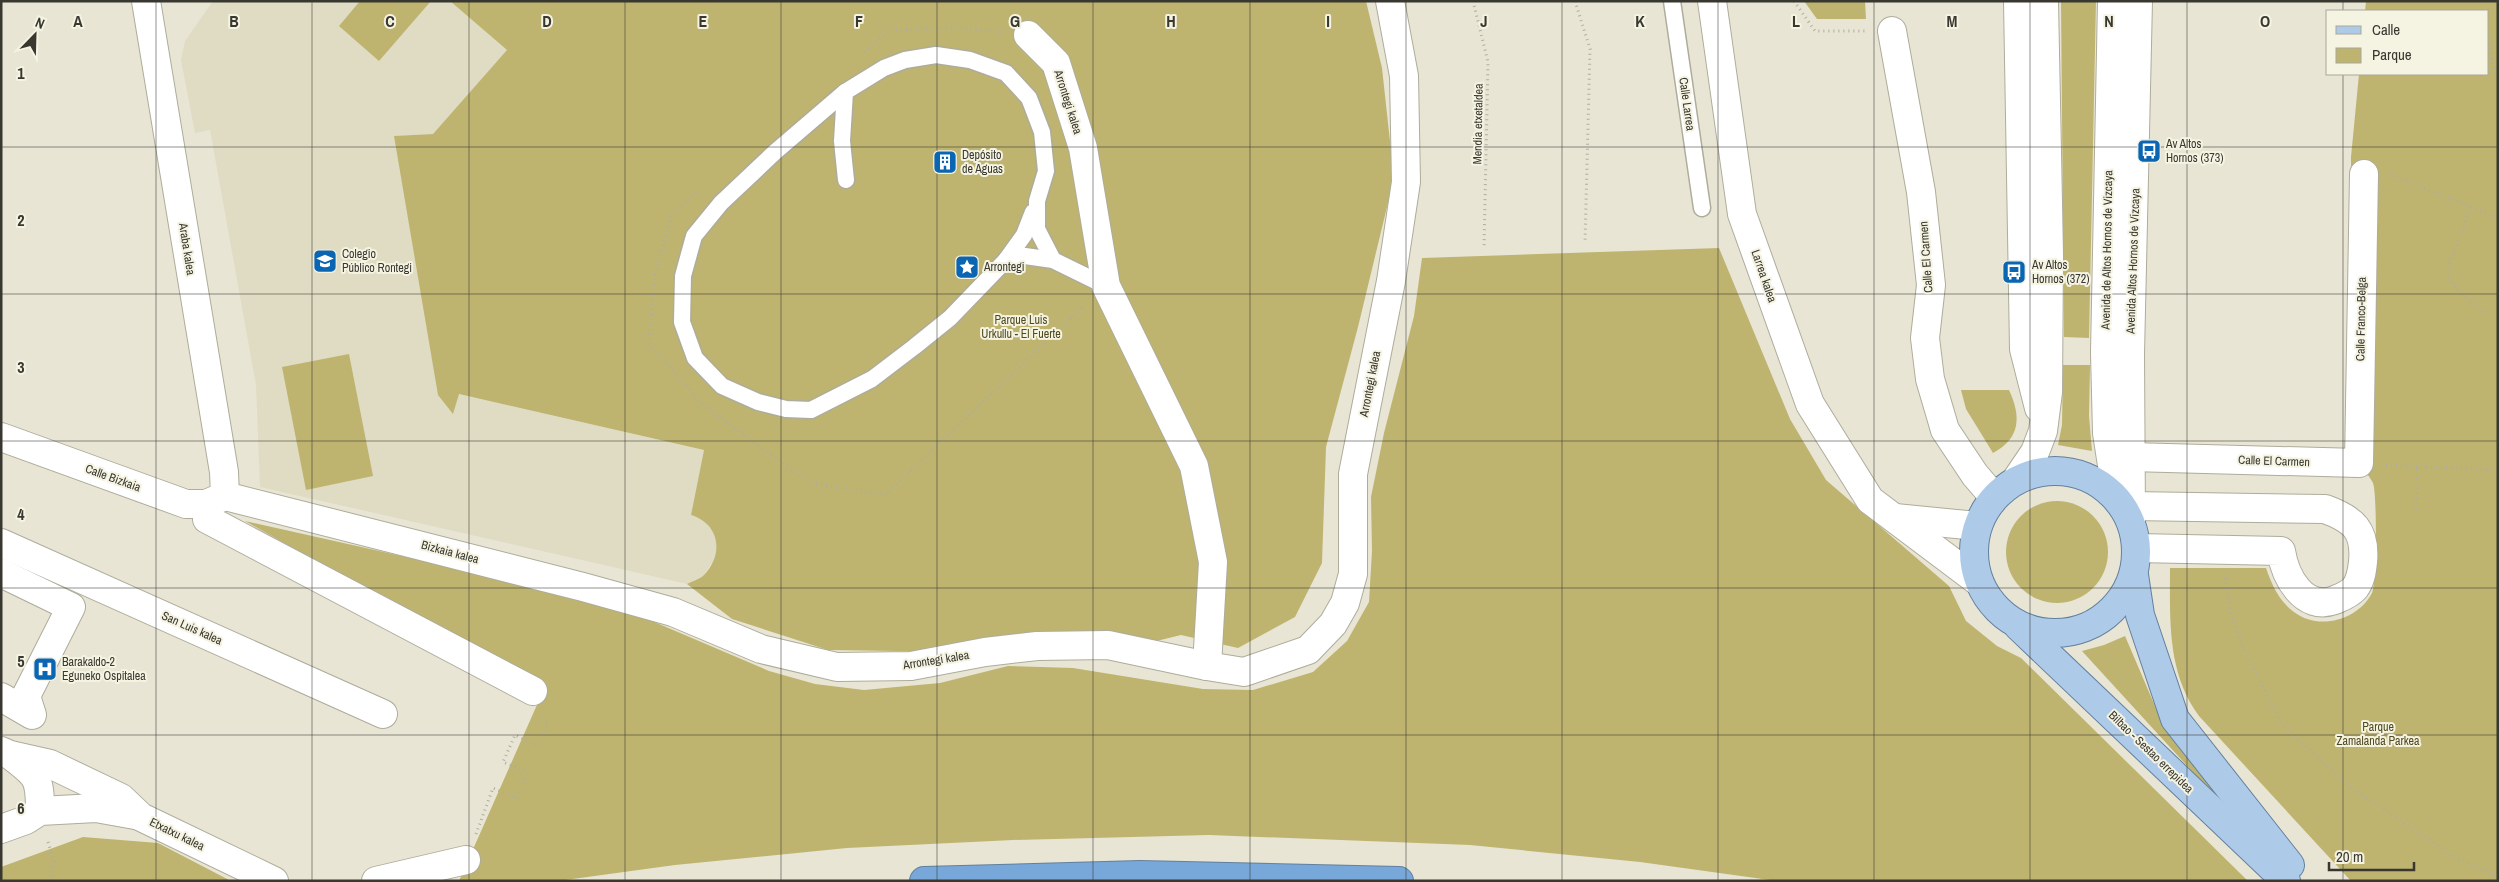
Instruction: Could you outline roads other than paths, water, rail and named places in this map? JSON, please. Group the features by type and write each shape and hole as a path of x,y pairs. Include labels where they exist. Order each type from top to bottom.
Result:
{"highway":[{"path":"924,881 1140,875 1399,881"}],"main road":[{"path":"2134,575 2123,598 2107,616 2086,628 2062,634 2038,632 2015,623 1993,606 1979,582 1973,554 1977,526 1984,510 1994,497 2016,480 2042,471 2069,471 2095,480 2126,508 2137,548 2134,575 2140,616 2175,719 2302,881"},
{"name":"Bilbao - Sestao errepidea","path":"2015,623 2286,881"}],"street":[{"name":"Araba kalea","path":"146,1 224,472 225,496"},
{"name":"Arrontegi kalea","path":"673,612 761,649 837,667 911,666 985,652 1037,646 1108,646 1244,672 1308,650 1333,624 1345,603 1353,574 1353,474 1391,281 1406,182 1404,76 1390,1"},
{"name":"Larrea kalea","path":"1712,1 1742,214 1810,404 1870,500 1979,582"},
{"path":"2018,1 2024,349 2043,431"},
{"path":"2016,480 2035,452 2043,431 2048,392 2049,332 2044,1"},
{"name":"Avenida de Altos Hornos de Vizcaya","path":"2112,1 2105,353 2107,433 2126,508"},
{"name":"Avenida Altos Hornos de Vizcaya","path":"2126,508 2130,457 2138,1"},
{"name":"Calle El Carmen","path":"1892,31 1921,192 1931,285 1925,338 1930,379 1945,430 1974,475 1994,497"},
{"name":"Arrontegi kalea","path":"1028,35 1056,62 1083,148 1106,286 1194,466 1213,562 1207,666"},
{"name":"Calle Franco-Belga","path":"2358,463 2364,174"},
{"name":"Calle Bizkaia","path":"1,437 186,504 206,504 225,496"},
{"name":"Calle El Carmen","path":"2130,457 2358,463"},
{"name":"Bizkaia kalea","path":"225,496 381,534 673,612"},
{"path":"2126,508 2325,509 2345,516 2359,530 2364,551 2361,577 2355,588 2345,596 2328,602 2309,598 2293,586 2284,568 2281,550 2137,548"},
{"path":"1895,518 1977,526"},
{"path":"207,519 533,691"},
{"name":"San Luis kalea","path":"1,543 383,714"},
{"path":"1,573 71,607 26,696 32,715 1,697"},
{"path":"6,753 33,773 40,785 40,811"},
{"name":"Etxatxu kalea","path":"6,753 50,764 121,798 141,817 274,881"},
{"path":"1,829 26,820 40,811 96,808 141,817"},
{"path":"376,881 466,860"}],"lane":[{"name":"Calle Larrea","path":"1672,1 1702,208"},
{"path":"936,55 970,60 1006,73 1029,98 1042,132 1046,171 1037,201 1024,235 1006,260 950,318 872,379 811,410 786,409 758,402 722,386 695,358 682,322 683,276 694,236 728,197 775,152 845,92 884,68 905,60 936,55"},
{"path":"845,92 842,141 846,180"},
{"path":"1037,201 1037,229 1052,260"},
{"path":"1006,260 1025,256 1052,260 1106,286"}],"place":[{"name":"Av Altos Hornos (373)","path":"2149,151"},
{"name":"Depósito de Aguas","path":"945,162"},
{"name":"Colegio Público Rontegi","path":"325,261"},
{"name":"Arrontegi","path":"967,267"},
{"name":"Av Altos Hornos (372)","path":"2014,272"},
{"name":"Barakaldo-2 Eguneko Ospitalea","path":"45,669"}],"park label":[{"name":"Parque Luis Urkullu - El Fuerte","path":"1021,327"},
{"name":"Parque Zamalanda Parkea","path":"2378,734"}]}
